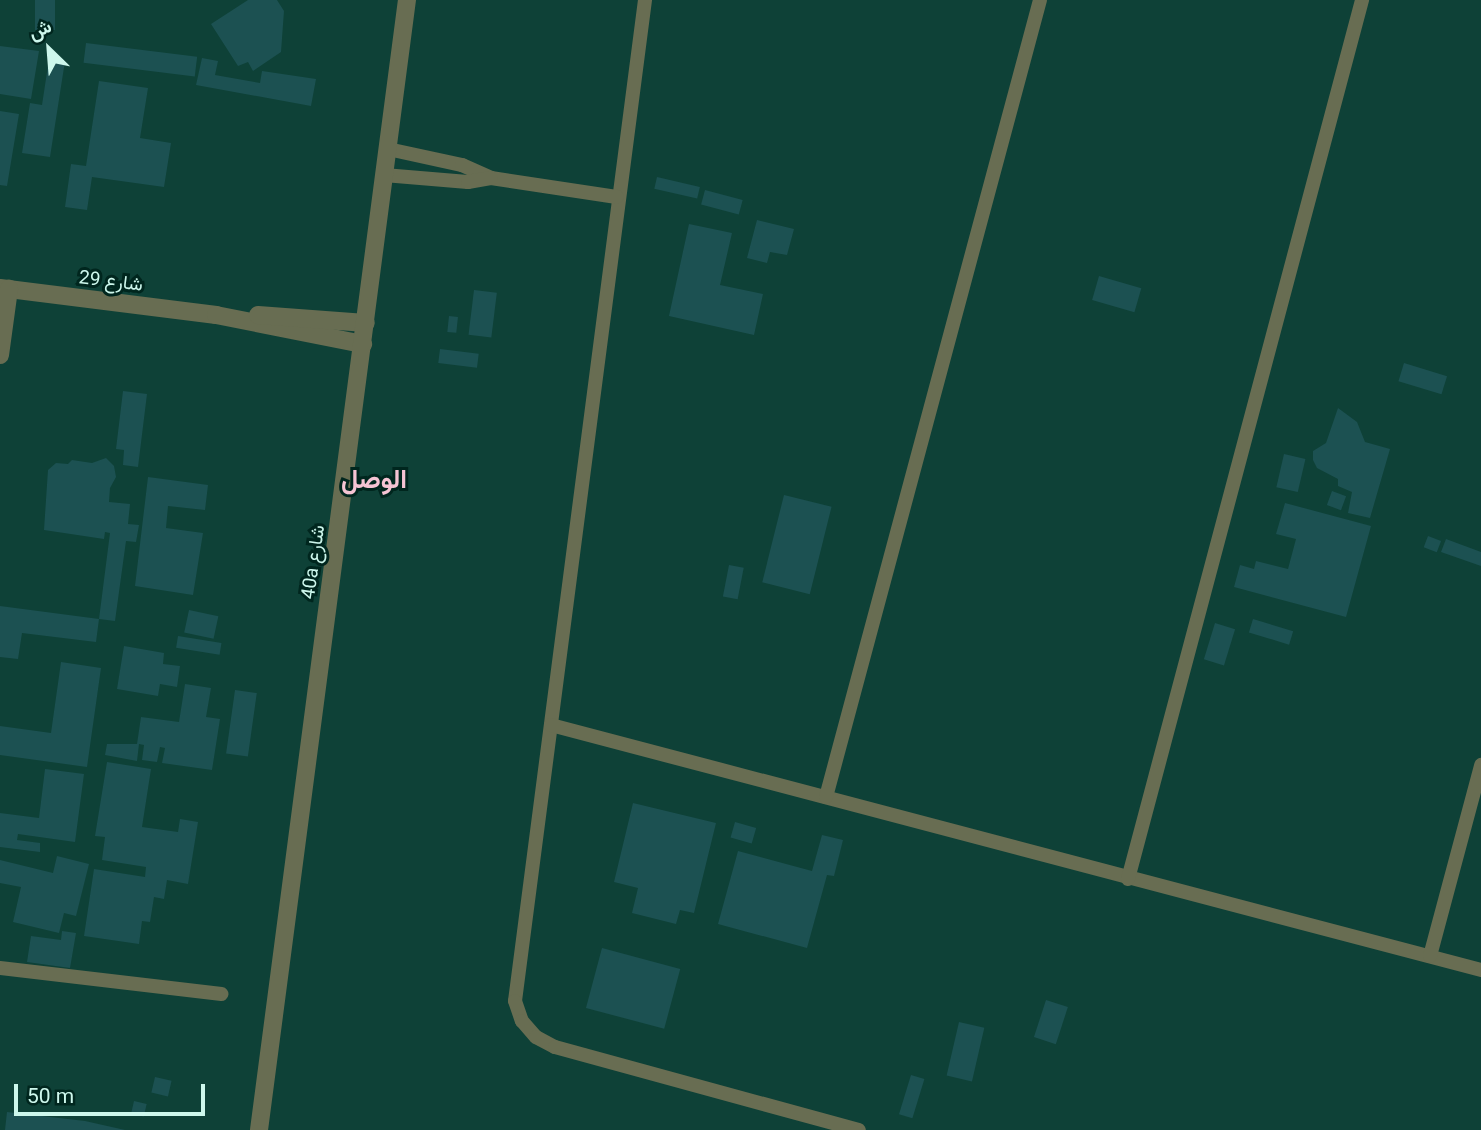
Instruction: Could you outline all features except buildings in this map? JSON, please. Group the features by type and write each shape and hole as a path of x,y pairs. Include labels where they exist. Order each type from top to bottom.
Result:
{"street":[{"name":"40a شارع","path":"260,1130 407,0"},
{"name":"شارع 29","path":"4,289 216,315 366,323"},
{"path":"0,355 4,289"},
{"name":"شارع 29","path":"216,315 363,344"}],"lane":[{"path":"645,0 515,980 515,1001 522,1021 536,1037 555,1047 838,1127 859,1130"},
{"path":"826,797 1040,0"},
{"path":"1128,879 1362,0"},
{"path":"388,149 462,165 491,178 617,197"},
{"path":"384,175 468,182 491,178"},
{"path":"551,724 1128,879 1481,970"},
{"path":"1430,956 1481,765"},
{"path":"0,968 221,994"}],"district":[{"name":"الوصل","path":"374,480"}]}
